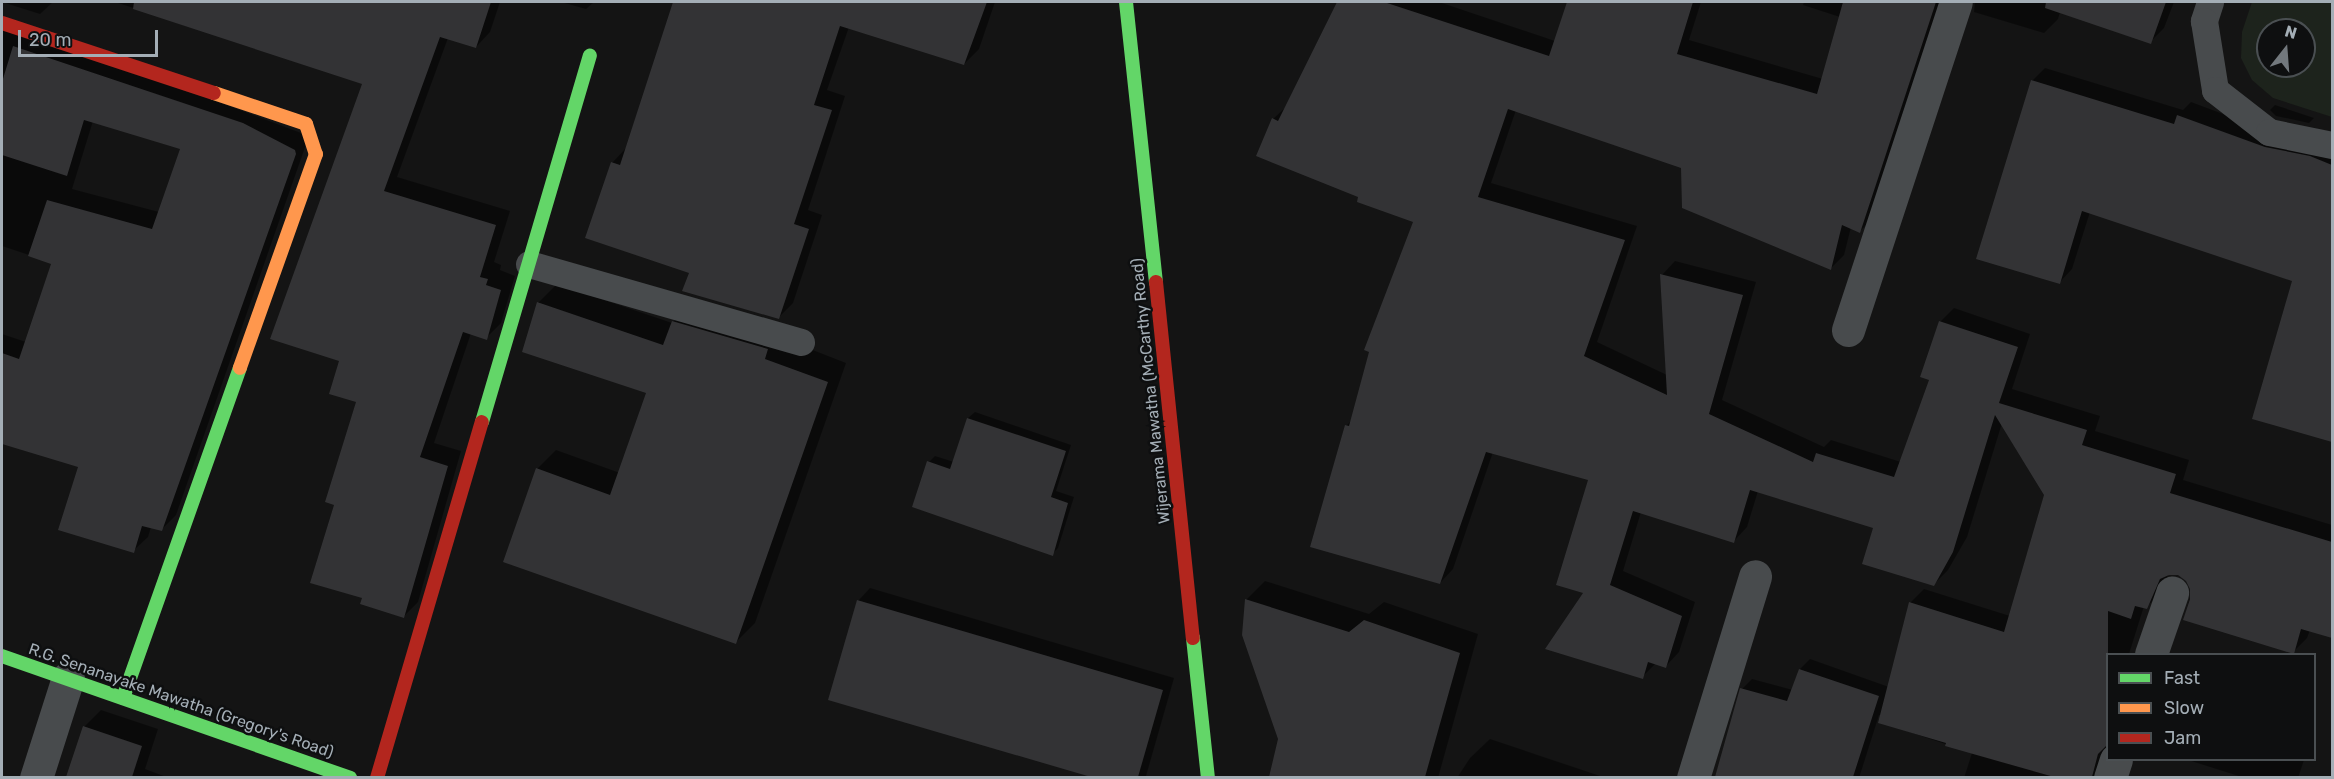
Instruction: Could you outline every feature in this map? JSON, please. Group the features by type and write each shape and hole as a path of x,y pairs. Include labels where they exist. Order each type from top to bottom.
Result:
{"street":[{"name":"Wijerama Mawatha (McCarthy Road)","path":"1126,2 1208,777"},
{"path":"1848,330 1956,2"},
{"path":"2,23 306,124 316,154 123,698"},
{"path":"377,777 590,56"},
{"path":"1694,777 1755,576"},
{"path":"2151,653 2172,593"},
{"name":"R.G. Senanayake Mawatha (Gregory's Road)","path":"2,656 351,777"},
{"path":"36,777 68,678"},
{"path":"2110,777 2115,761"}],"lane":[{"path":"2210,2 2205,21 2216,90 2269,132 2332,145"},
{"path":"528,264 801,342"}],"shaded area":[{"path":"2252,2 2332,2 2332,117 2273,98 2252,80 2241,58 2242,32"}],"building":[{"path":"134,2 491,2 476,48 440,37 384,191 496,225 480,277 488,279 486,285 501,290 487,340 463,332 420,457 448,466 404,618 360,604 362,598 310,583 334,505 325,502 356,402 329,394 339,361 270,339 362,84 133,9"},
{"path":"673,2 987,2 964,65 840,26 814,105 832,110 794,224 809,229 779,319 682,291 689,273 585,238 611,162 620,165"},
{"path":"1337,2 1384,2 1549,56 1567,2 1693,2 1677,54 1817,94 1843,2 1936,2 1860,233 1842,225 1831,270 1682,208 1681,168 1508,109 1478,197 1625,240 1584,356 1667,395 1660,274 1743,295 1709,414 1813,462 1816,453 1894,477 1929,380 1920,377 1939,321 2018,347 1999,403 2087,430 2082,445 2176,474 2170,493 2332,542 2332,638 2301,629 2294,653 2291,653 2183,620 2190,599 2190,589 2186,581 2178,575 2169,575 2160,579 2147,609 2135,606 2131,619 2108,611 2106,746 2098,754 2092,777 2054,777 1945,746 1946,743 1878,723 1909,602 2004,632 2044,495 1995,415 1953,552 1934,586 1862,564 1873,528 1750,490 1734,543 1633,511 1610,585 1682,616 1666,668 1648,662 1643,679 1545,649 1583,593 1556,585 1588,480 1486,452 1440,584 1310,547 1345,425 1349,426 1369,352 1364,350 1413,222 1357,202 1358,197 1256,156 1272,118 1278,121"},
{"path":"2046,2 2166,2 2151,44 2045,8"},
{"path":"13,46 243,123 295,150 296,154 162,531 142,526 134,553 58,530 78,467 2,444 2,353 19,359 51,264 28,256 47,200 152,229 180,149 84,120 67,176 2,155 2,82"},
{"path":"2031,80 2174,124 2177,115 2265,147 2310,156 2332,165 2332,442 2252,419 2292,281 2082,211 2060,284 1976,259"},
{"path":"537,302 663,345 672,321 768,349 765,359 828,382 736,644 503,562 536,468 610,495 646,393 522,352"},
{"path":"967,418 1066,451 1051,497 1068,503 1053,556 912,507 927,461 950,469"},
{"path":"1245,599 1349,632 1364,620 1460,653 1425,777 1269,777 1278,739 1242,635"},
{"path":"857,600 1163,690 1138,777 1091,777 828,700"},
{"path":"1799,669 1879,696 1853,777 1715,777 1740,688 1787,701"},
{"path":"83,726 142,746 132,777 66,777"}],"traffic: fast":[{"path":"1126,2 1156,282"},
{"path":"482,422 590,56"},
{"path":"123,698 240,368"},
{"path":"1193,638 1208,778"},
{"path":"2,656 350,778"}],"traffic: slow":[{"path":"214,93 306,124 316,154 240,368"}],"traffic: jam":[{"path":"2,23 214,93"},
{"path":"1156,282 1193,638"},
{"path":"377,778 482,422"}]}
